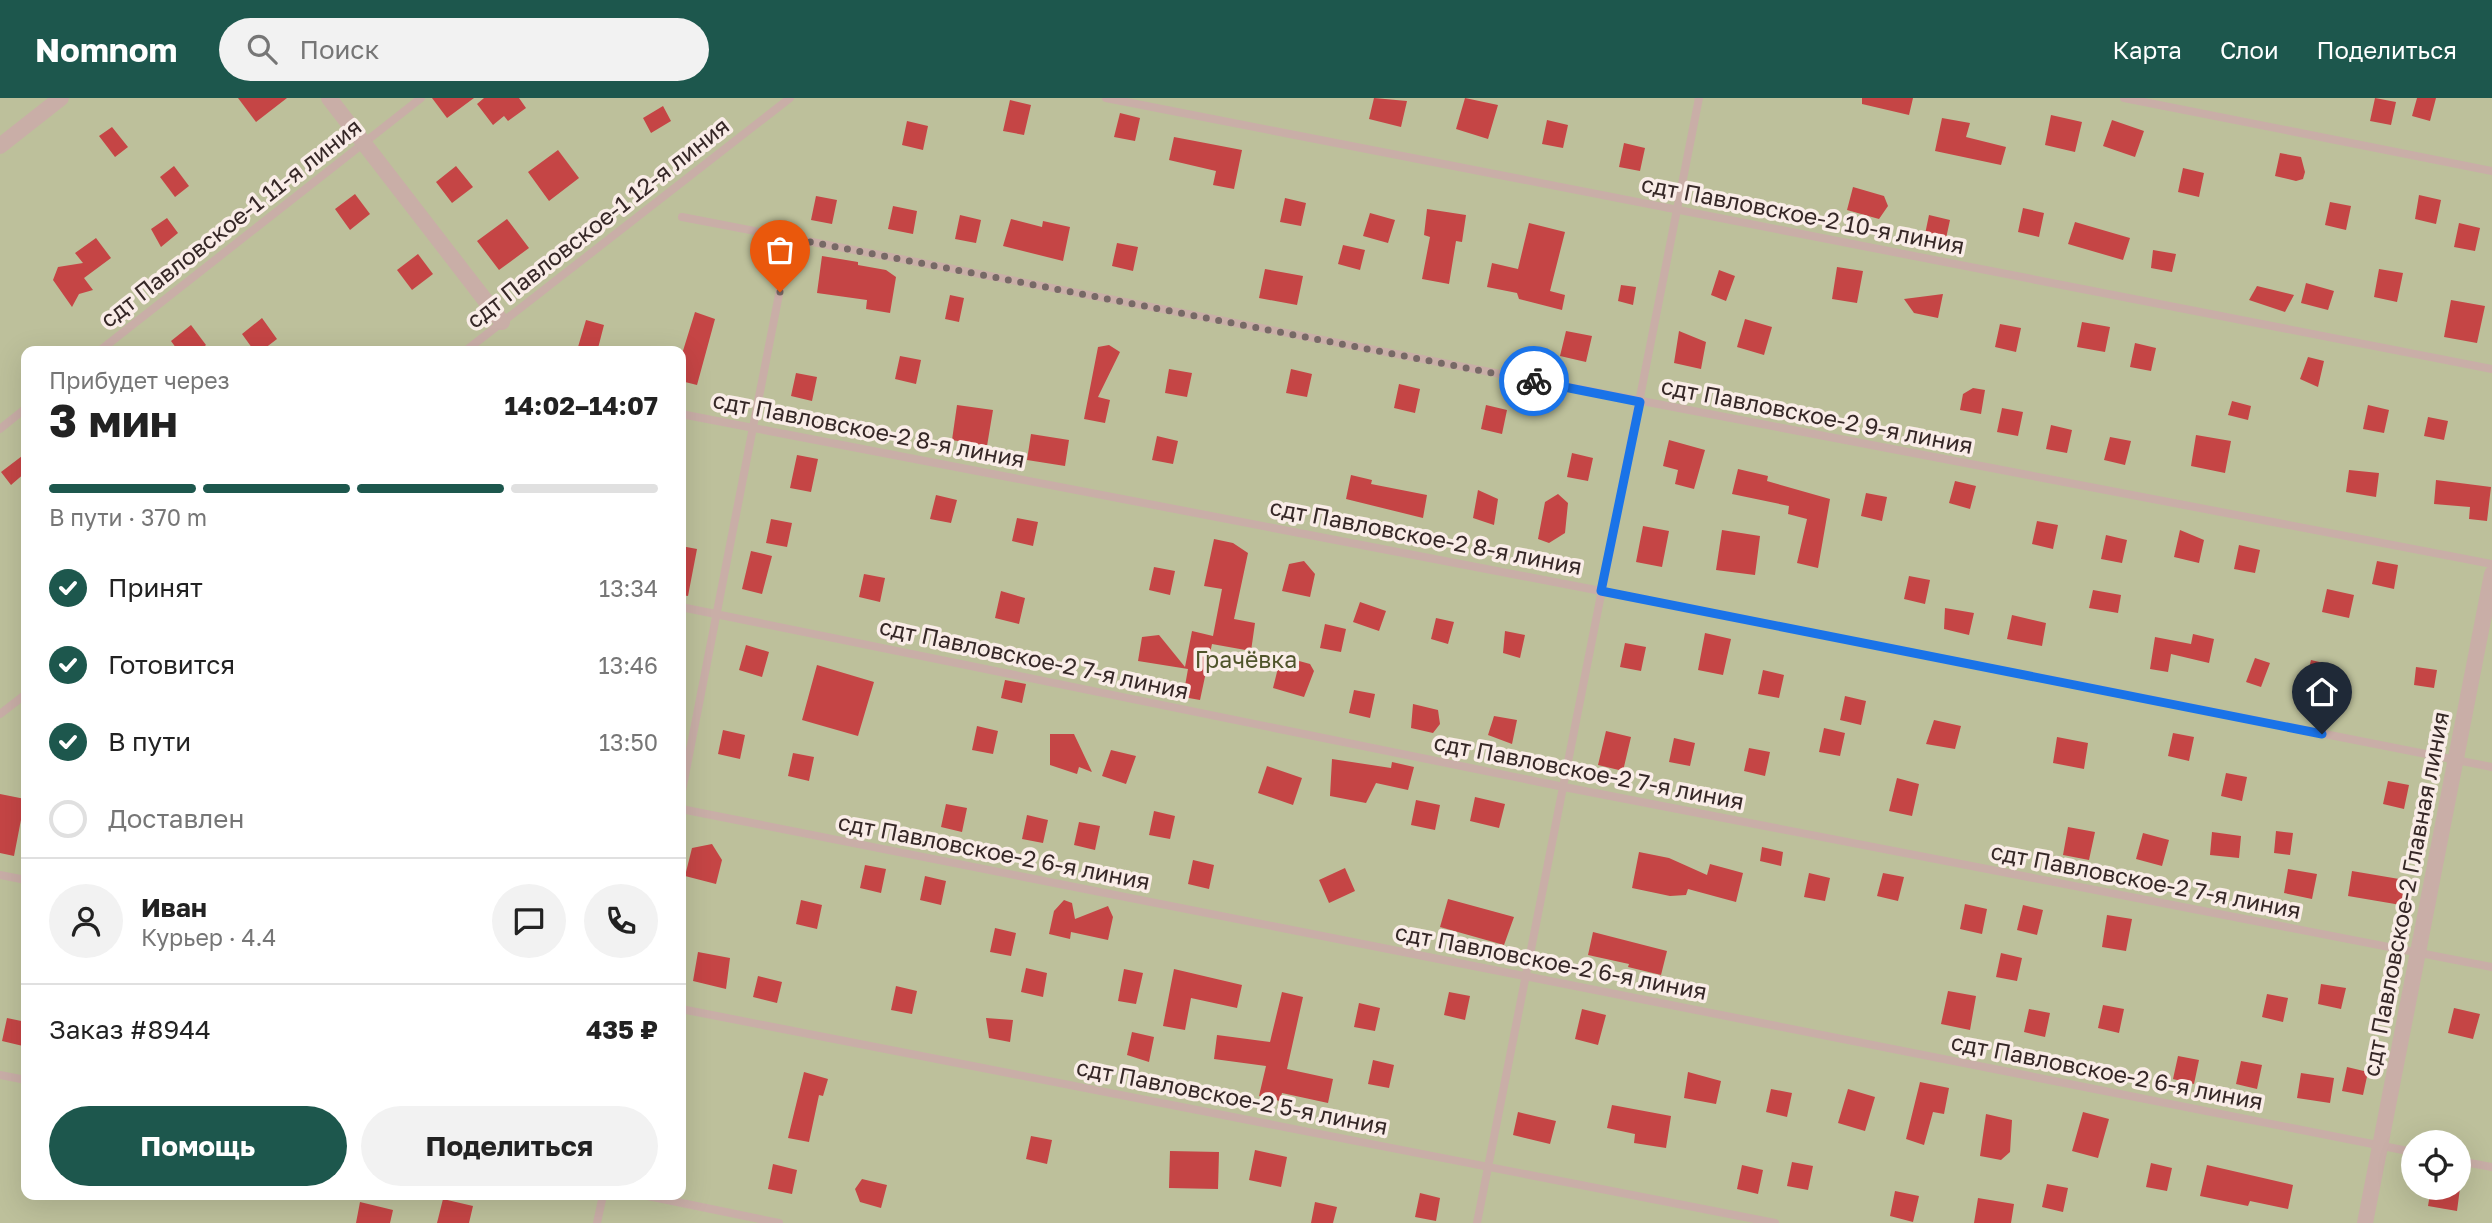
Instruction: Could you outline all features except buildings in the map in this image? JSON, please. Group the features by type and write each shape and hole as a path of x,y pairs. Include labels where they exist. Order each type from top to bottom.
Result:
{"street":[{"path":"0,146 61,98"},
{"path":"329,98 502,322"},
{"name":"сдт Павловское-2 Главная линия","path":"2365,1223 2492,574"}],"lane":[{"name":"сдт Павловское-1 11-я линия","path":"106,346 421,98"},
{"name":"сдт Павловское-1 12-я линия","path":"472,346 790,98"},
{"name":"сдт Павловское-2 10-я линия","path":"1107,98 2492,369"},
{"path":"1476,1223 1699,98"},
{"path":"2124,98 2492,172"},
{"name":"сдт Павловское-2 9-я линия","path":"682,217 2492,564"},
{"path":"686,770 790,238"},
{"path":"0,429 21,412"},
{"name":"сдт Павловское-2 8-я линия","path":"686,415 1601,591 2492,767"},
{"name":"сдт Павловское-2 7-я линия","path":"686,608 1564,788 2492,967"},
{"path":"0,714 21,698"},
{"name":"сдт Павловское-2 6-я линия","path":"686,810 2401,1150"},
{"path":"0,875 21,879"},
{"name":"сдт Павловское-2 5-я линия","path":"686,1010 1775,1223"},
{"path":"0,1075 21,1079"},
{"path":"2471,1163 2492,1167"},
{"path":"597,1223 602,1200"},
{"path":"667,1200 779,1223"}],"green space":[{"name":"Грачёвка","path":"0,98 2492,98 2492,1223 0,1223"}],"way so far":[{"path":"780,292 790,238 1534,381"}],"route":[{"path":"1534,381 1640,402 1601,591 2322,734"}]}
